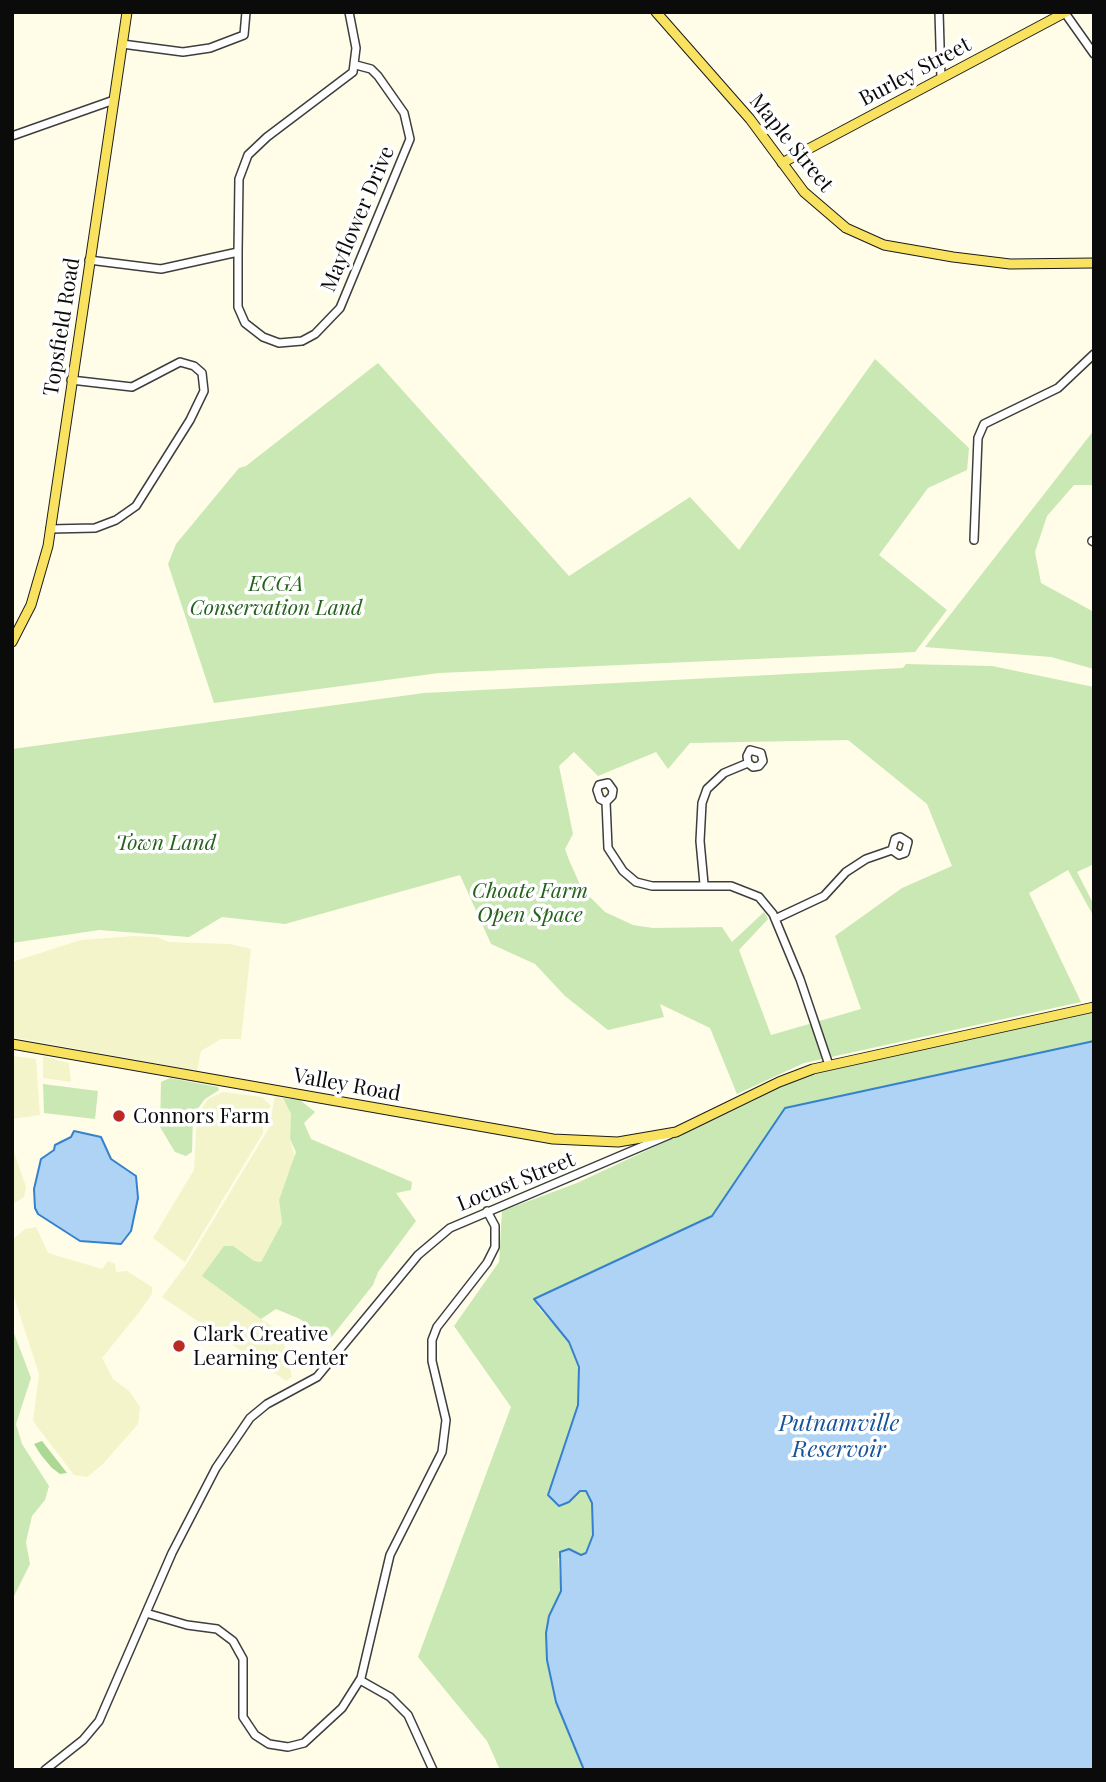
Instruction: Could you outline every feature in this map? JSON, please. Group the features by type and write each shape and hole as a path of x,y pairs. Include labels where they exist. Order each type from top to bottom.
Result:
{"main road":[{"name":"Topsfield Road","path":"12,642 35,594 50,529 127,12"},
{"name":"Maple Street","path":"656,12 750,119 817,205 846,228 875,242 999,263 1094,263"},
{"name":"Burley Street","path":"782,163 1065,13"},
{"name":"Locust Street","path":"676,1132 779,1082 829,1065 1094,1007"},
{"name":"Valley Road","path":"12,1044 553,1139 624,1142 676,1132"}],"street":[{"path":"122,44 183,52 200,50 240,39 246,29 246,12"},
{"path":"349,12 356,48 356,65"},
{"path":"939,12 941,78"},
{"path":"1065,13 1094,54"},
{"name":"Mayflower Drive","path":"356,65 371,69 404,113 410,139 340,308 315,334 302,341 279,342 263,337 245,323 238,307 238,252 239,179 248,155 267,136 348,78 356,65"},
{"path":"12,136 114,100"},
{"path":"89,260 161,269 238,252"},
{"path":"974,540 978,438 984,424 1058,388 1094,354"},
{"path":"50,529 95,528 116,520 136,506 190,420 204,391 202,373 194,366 180,362 132,387 71,380"},
{"path":"704,884 700,841 702,803 716,779 748,764"},
{"path":"606,802 608,848 623,871 636,882 652,886 704,884 745,890 759,897 775,919 800,979 829,1065"},
{"path":"775,919 824,896 855,864 892,850"},
{"name":"Locust Street","path":"45,1770 83,1740 99,1721 135,1637 209,1480 246,1423 267,1404 317,1377 393,1284 435,1239 450,1228 616,1160 676,1132"},
{"path":"146,1613 187,1625 217,1629 233,1641 243,1659 243,1717 255,1735 269,1744 288,1747 312,1738 342,1708 360,1680 372,1643 377,1601 390,1555 402,1525 431,1477 442,1452 446,1420 432,1361 432,1340 437,1327 487,1263 495,1247 495,1226 487,1211"},
{"path":"360,1680 390,1697 408,1715 433,1770"}],"green space":[{"name":"ECGA Conservation Land","path":"875,359 969,448 967,470 928,488 879,555 947,610 915,652 439,673 214,703 168,564 176,544 239,468 246,466 378,363 569,576 690,497 739,550"},
{"path":"1094,430 1094,485 1074,485 1047,516 1035,552 1041,583 1094,612 1094,669 1051,657 925,647"},
{"path":"906,664 992,666 1094,687 1094,864 1077,872 1094,905 1094,917 1068,870 1029,893 1081,1002 804,1063 737,1094 710,1028 660,1004 664,1017 608,1030 565,996 535,964 491,944 460,875 285,924 222,917 189,937 99,930 12,943 12,749 424,693 903,668","holes":["848,740 927,804 952,866 902,888 835,936 861,1009 771,1035 739,950 768,919 764,912 732,942 722,927 653,928 633,925 605,912 582,889 565,849 573,834 559,766 574,752 598,776 656,752 668,769 690,743"]},
{"path":"157,937 169,942 230,944 251,949 241,1039 221,1039 201,1051 197,1071 12,1037 12,962 81,940"},
{"path":"1094,1011 1094,1041 785,1108 712,1216 537,1306 569,1342 579,1367 578,1405 548,1495 569,1502 580,1491 586,1491 592,1503 593,1535 587,1553 558,1558 561,1591 549,1616 546,1633 547,1660 556,1702 584,1770 500,1770 487,1741 418,1657 511,1407 454,1326 499,1262 502,1211 577,1183 753,1101 788,1081 828,1066"},
{"path":"12,1056 36,1059 40,1115 12,1119"},
{"path":"43,1056 69,1063 71,1082 43,1078"},
{"path":"170,1078 218,1087 219,1090 205,1099 193,1115 192,1152 186,1156 175,1152 160,1127 161,1082"},
{"path":"43,1084 98,1091 95,1119 44,1113"},
{"path":"223,1092 262,1097 271,1106 262,1117 263,1133 185,1262 153,1238 194,1170 197,1115 208,1099"},
{"path":"275,1096 283,1098 291,1114 290,1139 295,1158 279,1200 282,1223 261,1262 254,1261 261,1319 288,1336 284,1345 292,1377 286,1381 162,1297 188,1262 269,1128"},
{"path":"283,1098 300,1100 315,1112 304,1123 311,1139 412,1182 411,1190 396,1193 416,1221 378,1272 373,1285 329,1340 300,1319 276,1309 261,1319 202,1276 224,1246 233,1246 254,1261 261,1262 282,1223 279,1200 296,1152 290,1139 291,1114"},
{"path":"12,1146 26,1187 24,1197 12,1205"},
{"path":"36,1227 48,1253 102,1269 108,1261 115,1264 116,1272 127,1271 152,1287 152,1294 102,1358 113,1379 129,1391 140,1407 138,1424 103,1464 87,1477 74,1475 33,1421 39,1374 12,1291 12,1240 25,1229"},
{"path":"12,1328 31,1378 16,1424 22,1444 49,1486 45,1500 32,1516 26,1542 30,1564 12,1600"},
{"path":"42,1441 67,1473 60,1474 41,1455 34,1444"}],"water":[{"name":"Putnamville Reservoir","path":"1094,1041 1094,1770 584,1770 556,1702 547,1660 546,1633 549,1616 561,1591 560,1552 569,1549 581,1555 586,1553 593,1535 592,1503 586,1491 580,1491 569,1502 559,1506 548,1495 578,1405 579,1367 569,1342 534,1299 712,1216 785,1108"},
{"path":"74,1131 101,1137 111,1159 136,1176 138,1198 131,1231 121,1244 80,1241 38,1214 35,1208 34,1189 41,1159 54,1150 55,1145 71,1137"}],"place":[{"name":"Connors Farm","path":"119,1116"},
{"name":"Clark Creative Learning Center","path":"179,1346"}],"park label":[{"name":"Town Land","path":"166,843"},
{"name":"Choate Farm Open Space","path":"530,903"}]}
